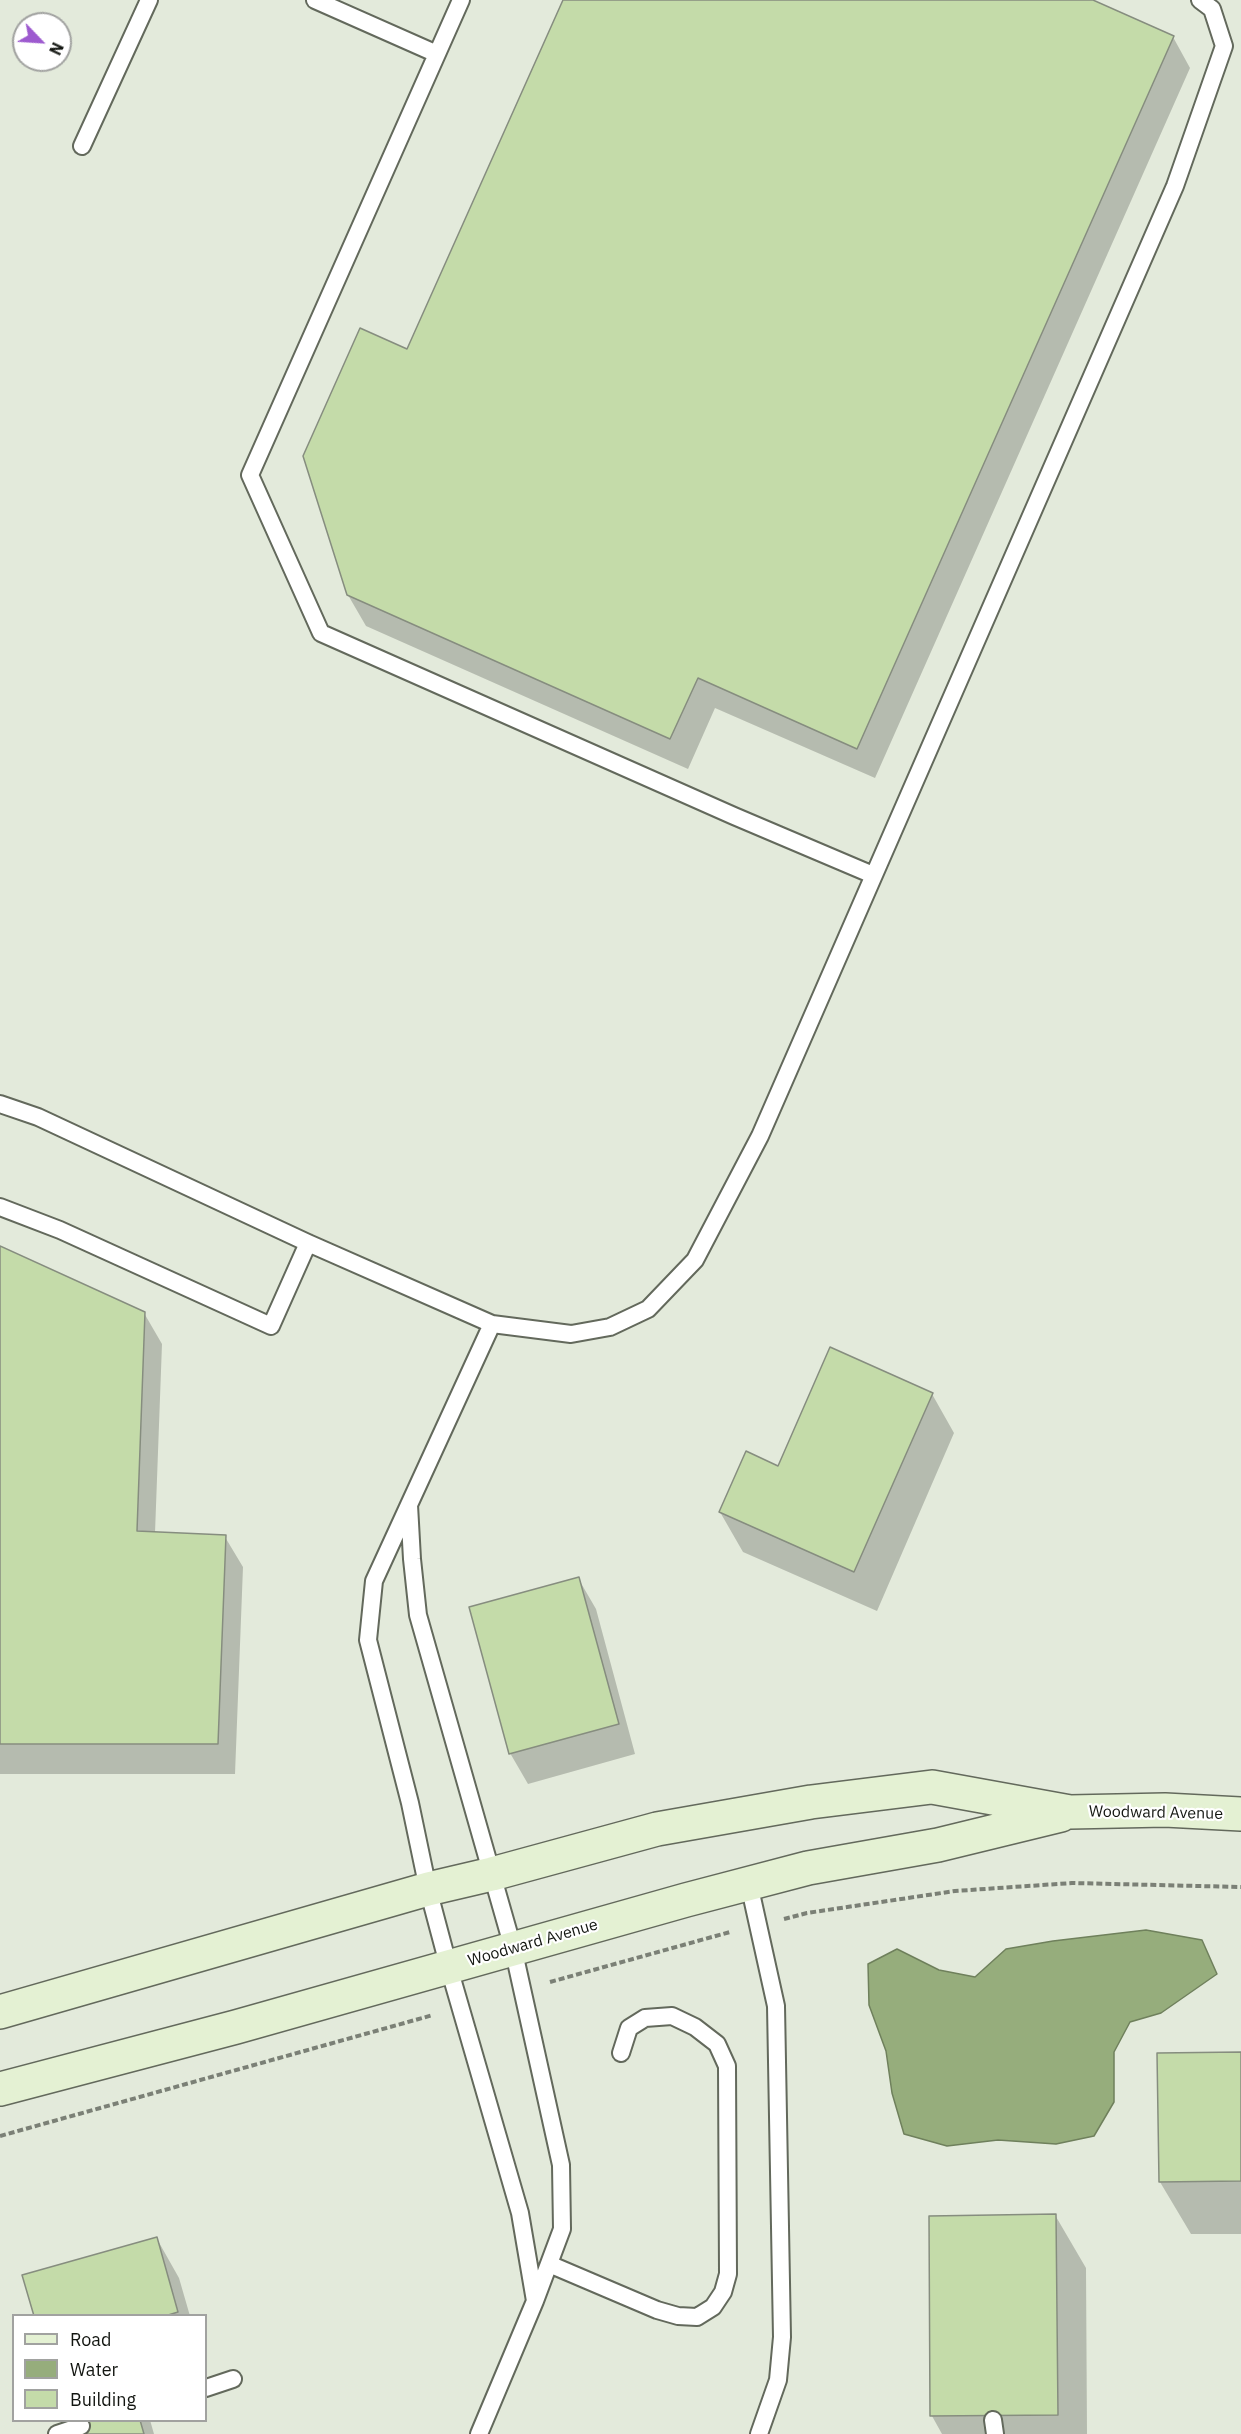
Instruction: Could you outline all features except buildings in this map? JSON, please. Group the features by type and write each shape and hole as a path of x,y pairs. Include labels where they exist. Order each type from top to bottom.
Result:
{"main road":[{"name":"Woodward Avenue","path":"0,2012 428,1888 492,1874 657,1829 811,1802 932,1787 1071,1812 1164,1810 1241,1814"},
{"name":"Woodward Avenue","path":"0,2090 808,1868 938,1845 1071,1812"}],"lane":[{"path":"82,146 149,0"},
{"path":"315,0 437,54"},
{"path":"461,0 250,475 321,633 873,875"},
{"path":"0,1104 38,1117 308,1243 492,1324 571,1334 610,1327 648,1309 696,1260 760,1136 1175,186 1224,46 1212,9 1200,0"},
{"path":"0,1207 60,1230 271,1326 308,1243"},
{"path":"492,1324 374,1581 368,1640 410,1803 448,1968 520,2213 535,2301"},
{"path":"409,1501 418,1615 513,1948 561,2165 562,2229 535,2301 479,2434"},
{"path":"749,1884 776,2006 777,2030 782,2337 778,2380 759,2434"},
{"path":"549,2264 657,2310 678,2316 697,2317 712,2307 723,2292 728,2274 727,2066 717,2044 695,2027 672,2016 645,2018 629,2028 621,2053"},
{"path":"207,2388 234,2379"},
{"path":"57,2434 81,2426"}],"path":[{"path":"807,1913 955,1891 1072,1883 1241,1887"},
{"path":"557,1980 710,1938"},
{"path":"0,2136 419,2018"}],"water":[{"path":"1146,1930 1202,1940 1217,1974 1161,2013 1130,2022 1114,2052 1114,2102 1094,2136 1056,2144 998,2140 947,2146 904,2134 892,2093 886,2051 869,2005 868,1964 897,1949 939,1970 975,1977 1006,1949"}]}
